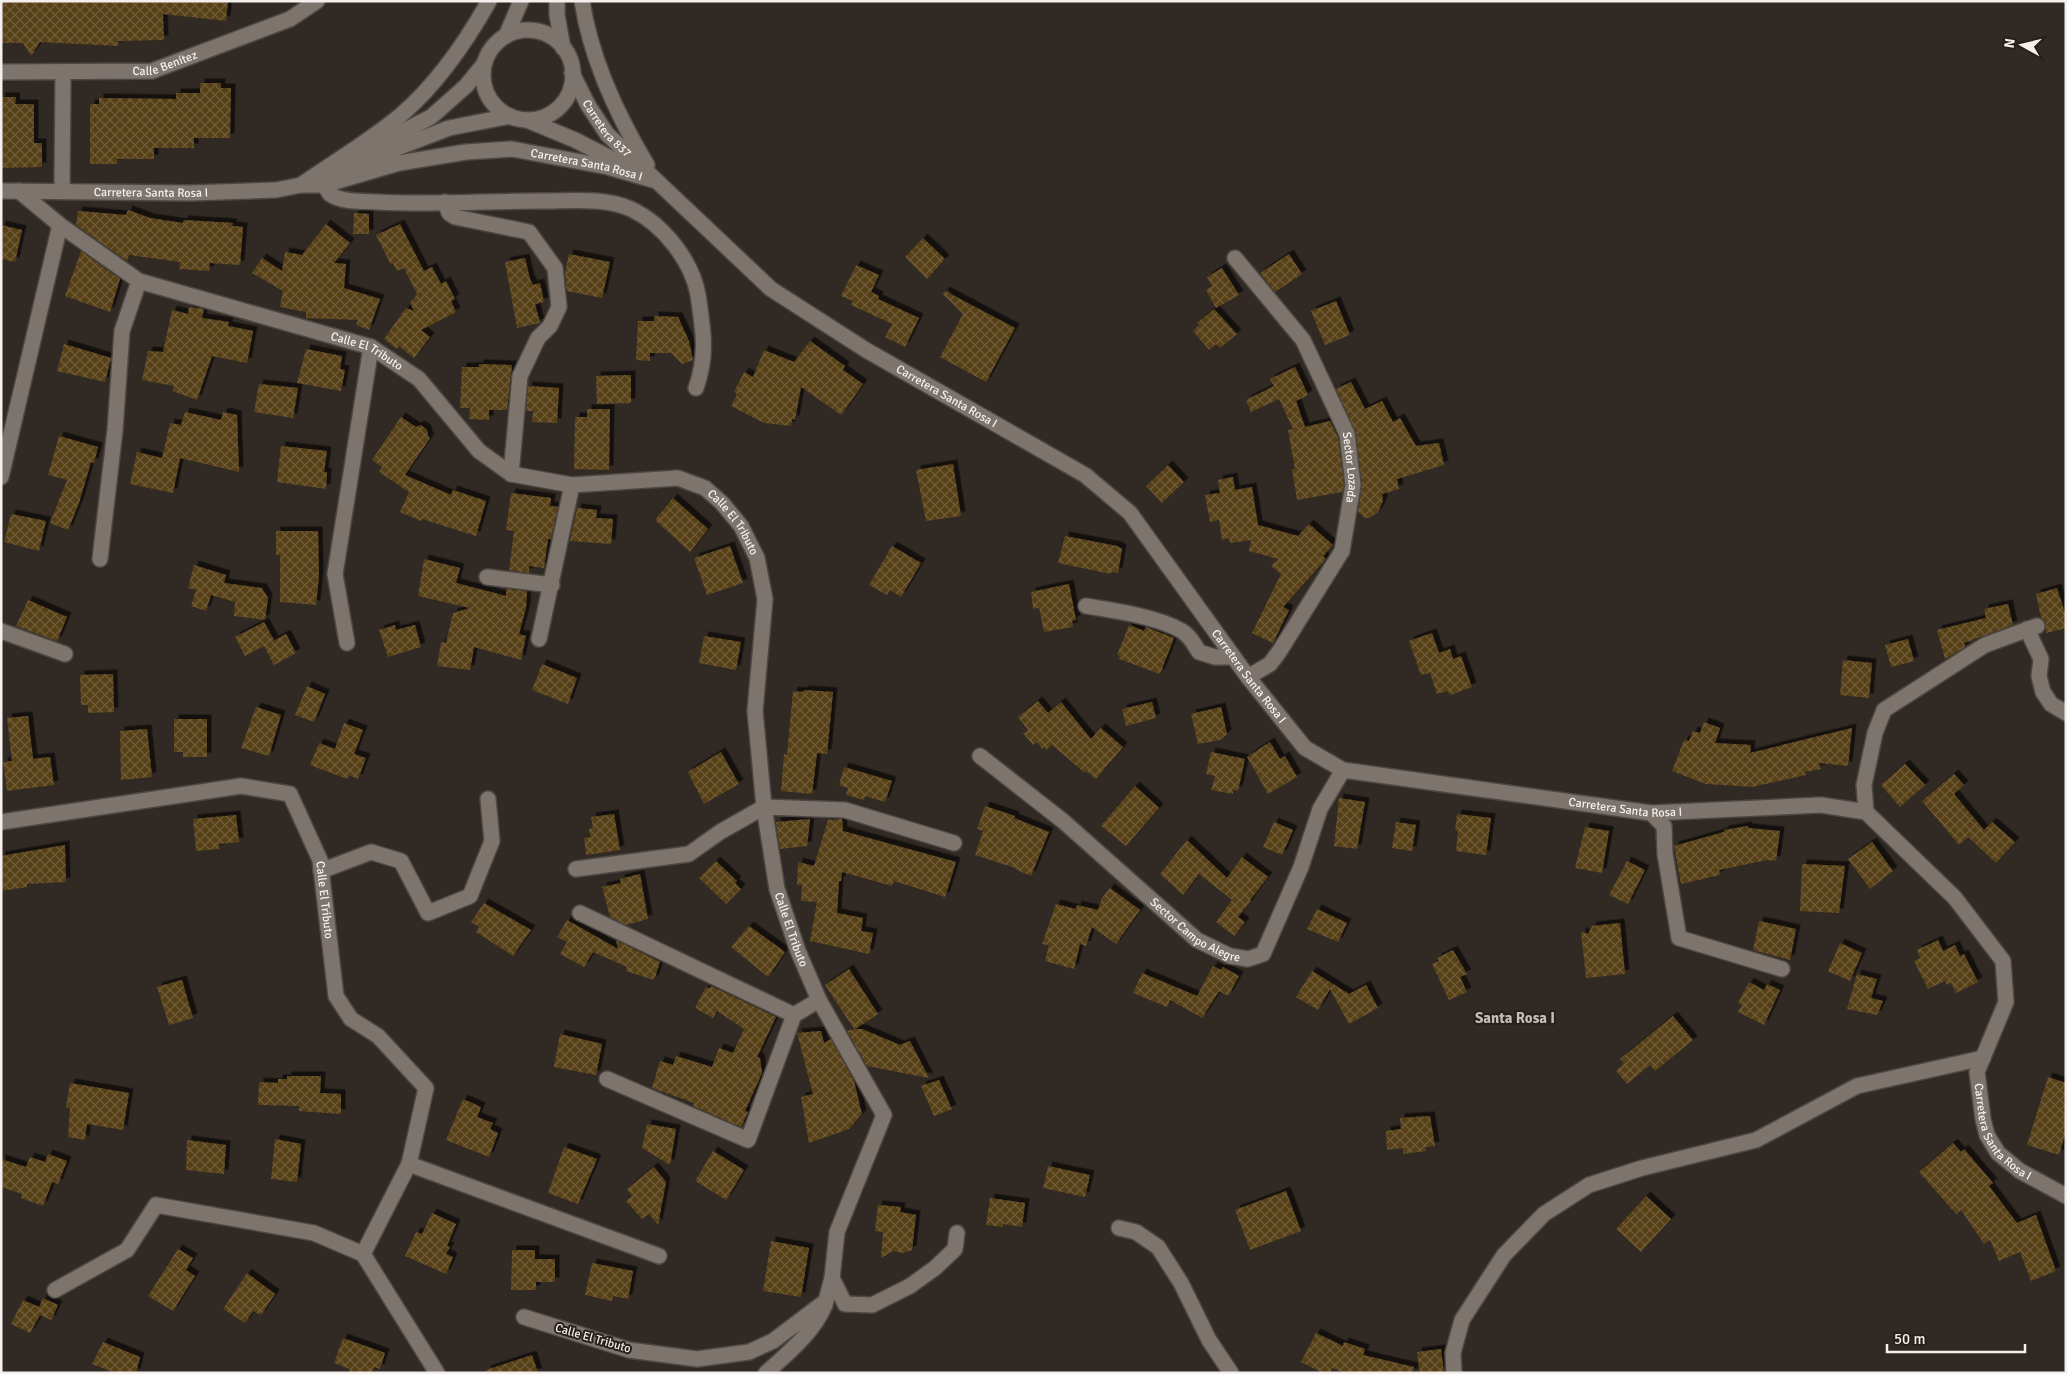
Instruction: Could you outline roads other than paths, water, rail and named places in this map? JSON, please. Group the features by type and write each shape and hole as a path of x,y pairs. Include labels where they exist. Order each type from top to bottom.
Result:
{"street":[{"name":"Calle Benítez","path":"1,72 152,71 290,19 317,1"},
{"path":"301,185 400,115 428,88 474,27 489,1"},
{"path":"506,36 521,1"},
{"path":"557,1 557,14 563,48 571,64 570,91 560,106 545,117 527,120 510,116 495,106 483,82 484,64 493,47 506,36 524,30 542,32 550,36 563,48"},
{"path":"582,1 596,60 610,94 657,181"},
{"name":"Carretera Santa Rosa I","path":"301,185 431,117 466,86 484,64"},
{"path":"62,191 63,72"},
{"name":"Carretera 837","path":"572,73 588,104 607,134 657,181"},
{"name":"Carretera Santa Rosa I","path":"301,185 449,128 510,116"},
{"name":"Carretera 837","path":"527,120 575,140 657,181"},
{"name":"Carretera Santa Rosa I","path":"1,191 191,193 276,190 301,185 324,184 399,163 466,152 512,149 608,167 657,181 771,289 883,360 1086,475 1130,513 1233,657 1305,748 1343,770 1651,813 1821,805 1866,812 1956,898 2003,961 2006,1002 1977,1072 1983,1119 1988,1135 1998,1153 2020,1172 2066,1196"},
{"path":"324,184 330,194 351,200 403,203 596,202 631,210 651,221 683,255 695,278 705,350 703,367 696,388"},
{"name":"Calle El Tributo","path":"19,191 60,225 139,281 371,347 419,379 479,451 512,474 572,485 678,478 705,488 722,502 741,526 758,558 765,599 756,710 764,807 778,889 798,951 819,1000 884,1116 837,1232 832,1278 820,1316 802,1340 766,1373"},
{"path":"445,202 449,213 455,217 529,232 556,268 559,307 550,326 538,338 520,376 512,474"},
{"path":"1,477 7,423 60,225"},
{"name":"Sector Lozada","path":"1235,258 1303,340 1347,434 1353,485 1342,551 1279,652 1270,664 1248,677"},
{"path":"100,559 115,430 122,331 139,281"},
{"path":"347,643 335,574 371,347"},
{"path":"539,639 572,485"},
{"path":"487,577 552,584"},
{"path":"1086,606 1129,612 1181,631 1190,638 1199,652 1215,656 1233,657"},
{"path":"1866,812 1864,785 1875,733 1884,710 1985,645 2032,628 2041,660 2039,676 2044,692 2051,704 2066,713"},
{"path":"1,631 65,654"},
{"name":"Sector Campo Alegre","path":"980,756 1063,822 1197,940 1230,956 1248,959 1263,954 1301,867 1320,809 1343,770"},
{"name":"Calle El Tributo","path":"1,822 241,786 290,794 320,860 336,996 352,1018 378,1036 426,1088 409,1164 363,1254"},
{"path":"321,871 371,852 401,861 428,913 470,896 492,841 488,799"},
{"path":"576,869 689,854 720,832 764,807 845,810 954,843"},
{"path":"1651,813 1664,826 1665,854 1679,938 1782,969"},
{"path":"580,913 794,1015"},
{"path":"607,1079 748,1140 794,1015 819,1000"},
{"path":"1454,1373 1453,1353 1462,1320 1504,1255 1544,1214 1589,1185 1642,1168 1756,1140 1857,1086 1983,1058"},
{"path":"409,1164 659,1256"},
{"path":"54,1290 127,1250 156,1205 314,1233 363,1254 437,1373"},
{"path":"1119,1228 1136,1232 1158,1247 1181,1283 1209,1340 1231,1373"},
{"path":"832,1278 845,1304 872,1305 910,1286 935,1268 955,1249 957,1233"},
{"name":"Calle El Tributo","path":"524,1318 629,1350 697,1359 749,1352 773,1341 826,1301"}],"district":[{"name":"Santa Rosa I","path":"1515,1018"}]}
